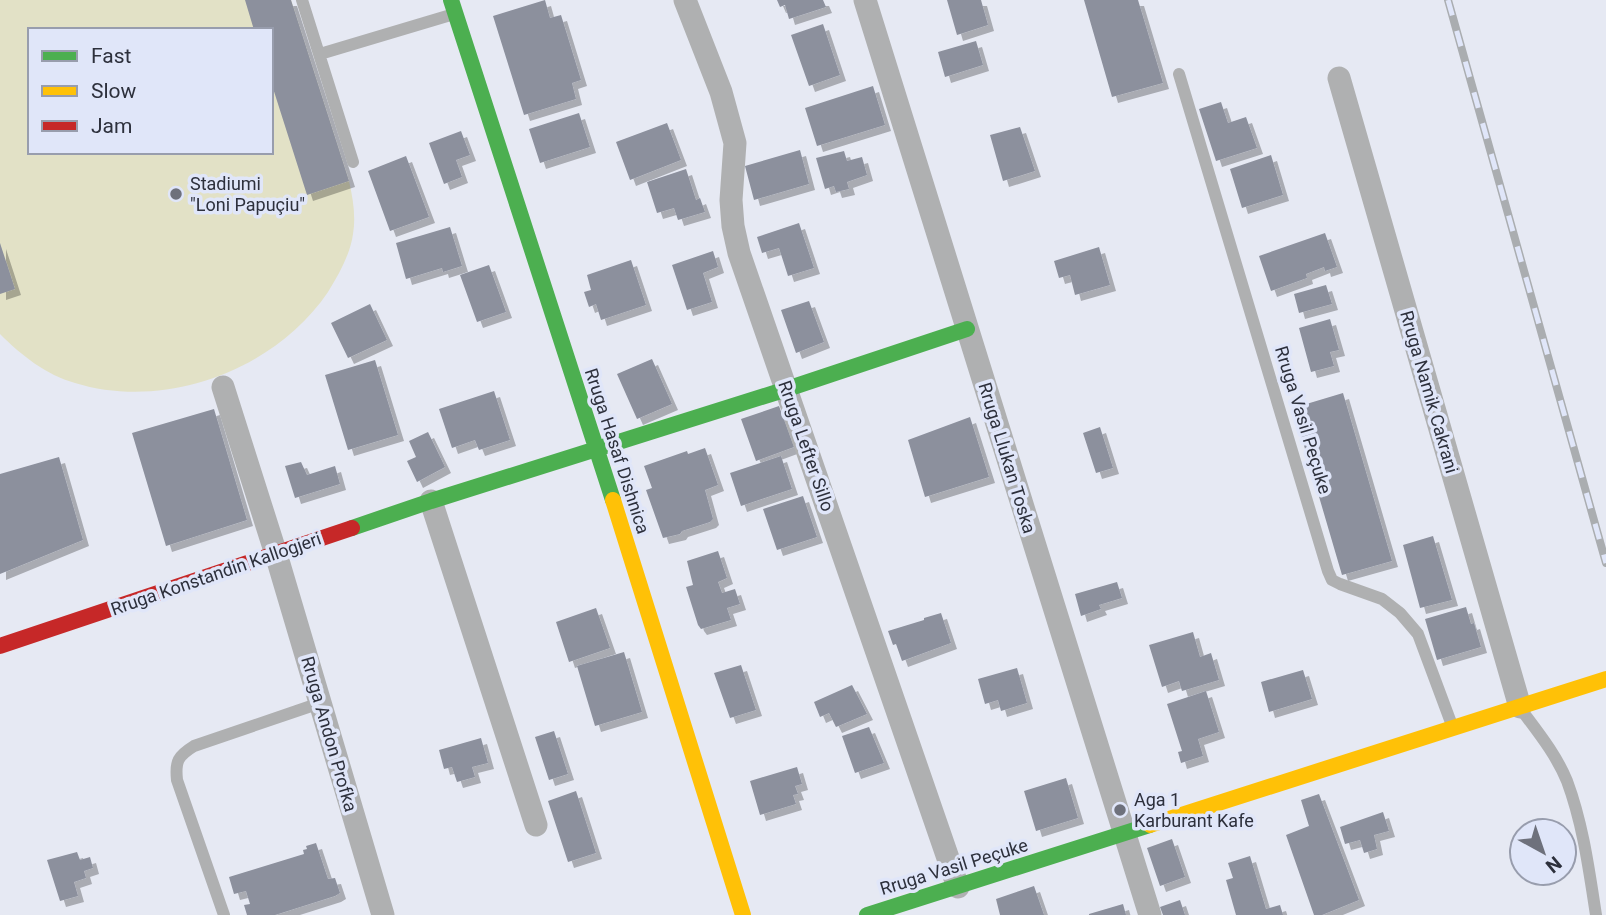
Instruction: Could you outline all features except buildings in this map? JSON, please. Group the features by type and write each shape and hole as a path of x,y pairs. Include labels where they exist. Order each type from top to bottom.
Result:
{"street":[{"name":"Rruga Lefter Sillo","path":"685,0 721,92 735,143 731,188 733,226 739,253 958,887"},
{"name":"Rruga Llukan Toska","path":"865,0 1150,915"},
{"name":"Rruga Hasaf Dishnica","path":"453,7 597,450 743,915"},
{"name":"Rruga Namik Cakrani","path":"1339,78 1520,707"},
{"name":"Rruga Konstandin Kallogjeri","path":"0,646 431,501 597,450 967,329"},
{"name":"Rruga Andon Profka","path":"223,387 276,554 383,915"},
{"path":"431,501 536,825"},
{"name":"Rruga Vasil Peçuke","path":"867,915 1606,679"}],"lane":[{"path":"302,0 353,162"},
{"path":"320,54 453,7"},
{"name":"Rruga Vasil Peçuke","path":"1179,74 1328,571 1332,580 1382,599 1400,613 1418,634 1453,728"},
{"path":"224,915 177,780 176,766 182,754 194,746 320,703"},
{"path":"1520,707 1547,744 1566,780 1586,854 1596,915"}],"green space":[{"name":"Stadiumi \"Loni Papuçiu\"","path":"0,0 291,0 353,201 352,242 344,264 328,292 306,319 279,343 249,362 216,377 181,387 145,392 110,390 75,383 54,375 16,349 0,334"}],"railway":[{"path":"1448,0 1606,563"}],"traffic: fast":[{"path":"451,0 613,500"},
{"path":"352,528 967,329"},
{"path":"867,915 1150,825"}],"traffic: slow":[{"path":"613,500 743,915"},
{"path":"1150,825 1606,679"}],"traffic: jam":[{"path":"0,646 352,528"}],"place":[{"name":"Stadiumi \"Loni Papuçiu\"","path":"176,194"},
{"name":"Aga 1 Karburant Kafe","path":"1120,810"}]}
